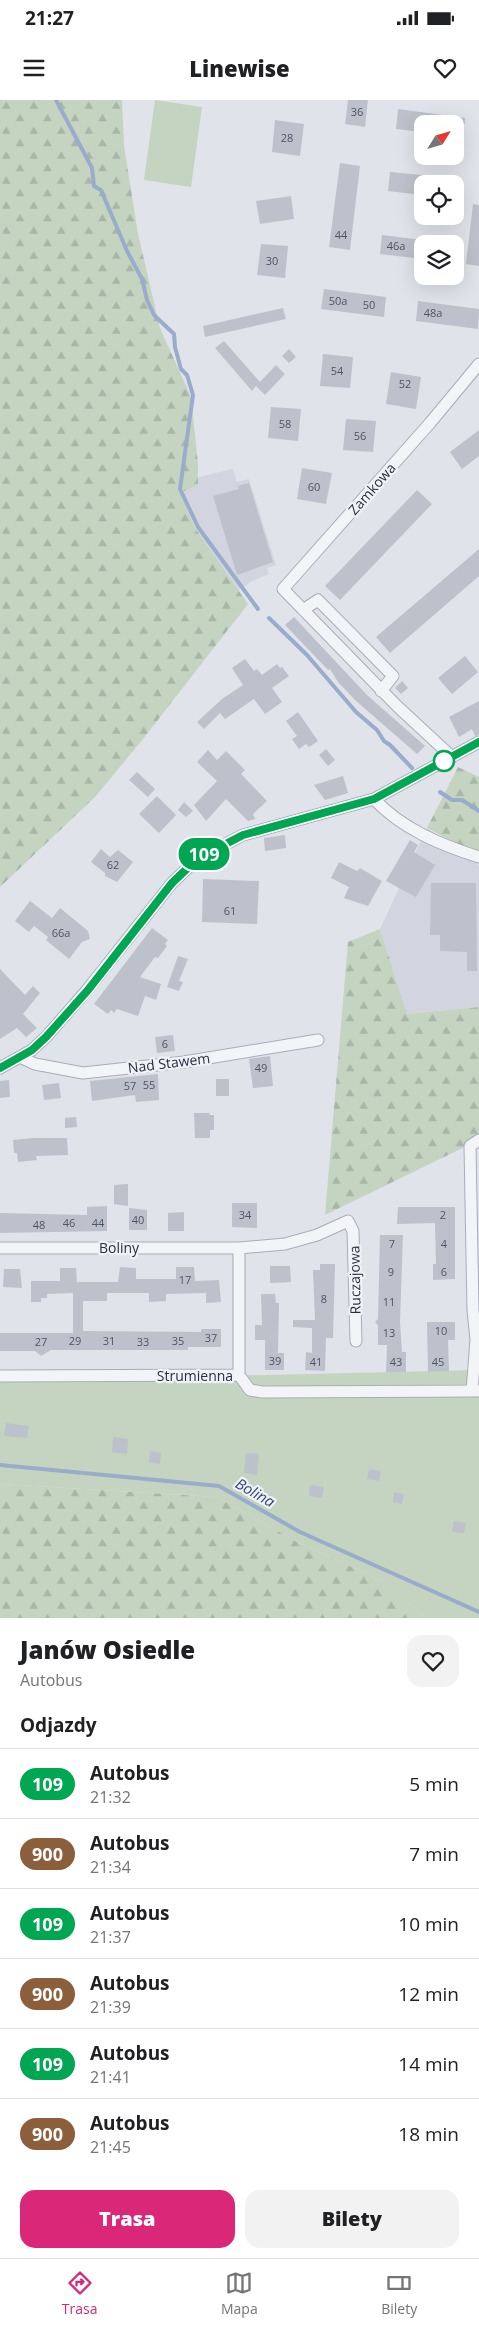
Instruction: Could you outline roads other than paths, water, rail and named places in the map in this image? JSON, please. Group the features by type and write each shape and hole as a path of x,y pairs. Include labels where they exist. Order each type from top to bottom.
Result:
{"street":[{"name":"Zamkowa","path":"452,757 382,691 283,589 430,424 479,364"},
{"path":"303,610 318,600 394,676 382,691"},
{"path":"0,1068 20,1057 46,1037 88,990 172,883 197,859 243,835 374,799 479,742"},
{"path":"374,799 388,814 442,845 479,857"},
{"name":"Nad Stawem","path":"20,1057 35,1064 83,1073 184,1062 318,1040"},
{"path":"474,1143 475,1391"},
{"name":"Boliny","path":"0,1248 239,1248 285,1244 317,1235 348,1222"},
{"name":"Ruczajowa","path":"348,1222 354,1231 356,1341"},
{"path":"239,1248 239,1375"},
{"name":"Strumienna","path":"0,1376 239,1375 243,1383 250,1390 262,1392 475,1391"}],"waterway":[{"path":"56,100 92,168 94,186 101,190 127,251 142,279 147,300 154,315 174,334 175,347 181,369 187,375 193,395 180,489 198,527 258,609"},
{"path":"269,618 307,655 356,712 377,730 384,741 412,768"},
{"path":"440,792 452,800 462,800 479,811"},
{"name":"Bolina","path":"0,1465 219,1486 300,1532 479,1612"}]}
